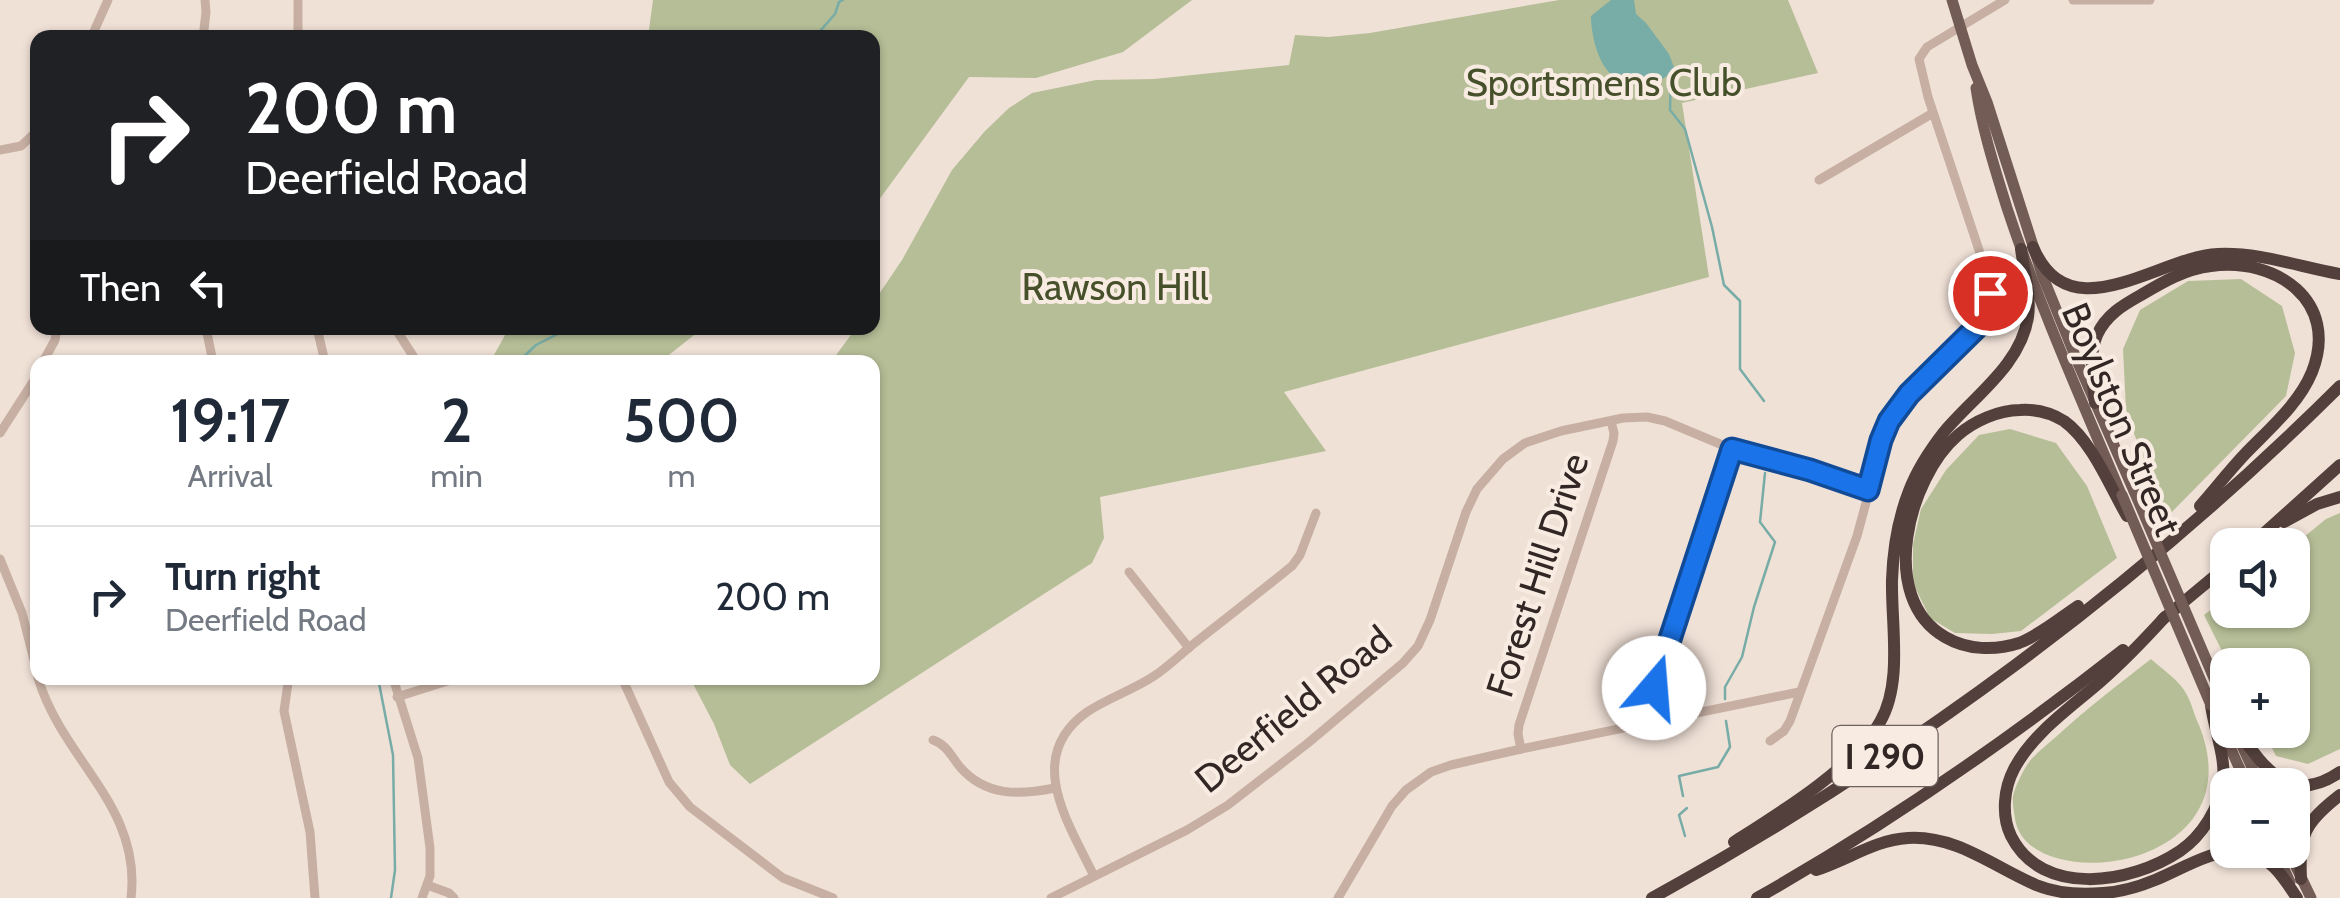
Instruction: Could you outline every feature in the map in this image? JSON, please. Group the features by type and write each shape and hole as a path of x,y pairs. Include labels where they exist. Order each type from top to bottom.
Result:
{"highway":[{"path":"2027,248 2057,279 2090,289 2109,288 2178,262 2215,254 2261,257 2340,274"},
{"path":"1684,879 1810,790 1858,750 1880,724 1893,683 1892,581 1900,520 1910,488 1929,452 2004,368 2022,336 2028,321 2027,248"},
{"path":"2095,402 2092,351 2103,325 2118,309 2170,278 2207,266 2251,267 2283,277 2308,302 2318,345 2307,383 2170,541"},
{"name":"I 290","path":"1652,898 1793,816 2033,651 2170,541 2340,386"},
{"path":"2134,571 2021,642 1980,648 1958,644 1931,628 1916,608 1905,562 1917,500 1941,454 1956,436 2011,410 2031,410 2065,422 2124,494 2136,531"},
{"path":"2270,528 2340,465"},
{"path":"2272,528 2340,496"},
{"name":"I 290","path":"1757,898 1886,820 1992,749 2210,581"},
{"path":"2165,618 2041,733 2015,766 2007,787 2007,827 2028,858 2057,876 2107,878 2146,868 2182,850 2201,830 2222,786 2222,748"},
{"path":"2250,748 2279,779 2290,784 2315,785 2340,772"},
{"path":"2301,880 2304,836 2318,813 2340,795"},
{"path":"1794,877 1838,863 1873,844 1918,837 1955,845 2041,886 2081,894 2139,886 2200,860 2241,851 2274,866 2297,898"}],"main road":[{"name":"Boylston Street","path":"1952,0 1972,64 1990,148 2027,248 2095,402 2124,494"},
{"name":"Boylston Street","path":"2027,248 2046,318 2210,683"},
{"name":"Boylston Street","path":"2136,531 2210,684"},
{"path":"2283,868 2297,898"},
{"path":"2296,868 2311,898"}],"street":[{"path":"94,30 108,0"},
{"path":"204,30 205,0"},
{"path":"298,0 298,30"},
{"path":"1770,741 1787,726 1856,536 1881,440 1896,410 1974,332 1988,309 1987,274 1919,59 1928,47 2004,0"},
{"path":"2073,0 2150,0"},
{"path":"1819,180 1933,113"},
{"path":"0,150 21,146 30,138"},
{"path":"0,433 30,386"},
{"name":"Deerfield Road","path":"1051,898 1187,830 1232,802 1403,663 1429,624 1466,512 1481,482 1525,443 1562,430 1639,416 1659,419 1732,449 1868,490"},
{"name":"Forest Hill Drive","path":"1521,750 1518,729 1614,439 1611,420"},
{"path":"1654,722 1652,694 1732,449"},
{"path":"1094,876 1056,788 1057,751 1064,735 1088,711 1156,675 1292,566 1316,513"},
{"path":"0,559 30,645"},
{"path":"1129,572 1188,648"},
{"path":"41,685 55,720 124,829 133,870 131,898"},
{"path":"288,685 284,711 310,832 315,898"},
{"path":"395,685 420,769 431,857 428,885 422,898"},
{"path":"398,696 434,685"},
{"path":"625,685 668,782 678,795 783,878 833,898"},
{"path":"1338,898 1392,806 1431,772 1799,692"},
{"path":"933,740 944,745 972,778 993,789 1024,794 1056,788"},
{"path":"428,885 454,898"}],"green space":[{"path":"653,0 1192,0 1123,52 1036,78 969,77 880,198 880,30 649,30"},
{"name":"Rawson Hill","path":"1559,0 1788,0 1818,73 1682,103 1709,277 1284,392 1326,451 1100,497 1104,538 1092,563 750,784 730,765 694,685 880,685 880,355 836,355 851,335 880,335 880,293 952,170 985,131 1032,93 1096,80 1154,79 1289,65 1295,35 1370,33"},
{"path":"2241,279 2282,306 2295,353 2286,396 2164,520 2126,410 2123,349 2140,310 2188,281"},
{"path":"505,335 694,335 669,355 494,355"},
{"path":"2010,429 2056,443 2087,486 2117,558 2021,631 1955,633 1930,618 1913,583 1913,544 1921,509 1946,470 1979,435"},
{"path":"2340,513 2340,749 2308,764 2276,756 2272,748 2310,748 2310,648 2220,648 2210,628 2310,628 2310,532"},
{"path":"2151,659 2184,690 2199,725 2209,774 2197,813 2170,840 2134,857 2094,863 2057,858 2029,844 2015,819 2013,801 2027,765"}],"water":[{"path":"1611,0 1634,0 1636,14 1669,54 1675,70 1657,83 1619,79 1604,66 1594,41 1591,16"}],"waterway":[{"path":"821,30 843,0"},
{"path":"1671,72 1670,110 1685,129 1724,285 1740,301 1740,369 1764,401"},
{"path":"525,355 555,335"},
{"path":"1725,699 1725,687 1742,657 1775,542 1760,522 1765,473"},
{"path":"379,685 393,755 395,870 391,898"},
{"path":"1683,796 1679,776 1718,767 1730,747 1726,721"},
{"path":"1685,836 1679,815 1687,808"}],"route":[{"path":"1654,688 1732,449 1868,490 1889,421 1909,394 1974,332 1986,316 1990,293"}],"park label":[{"name":"Sportsmens Club","path":"1604,82"}]}
